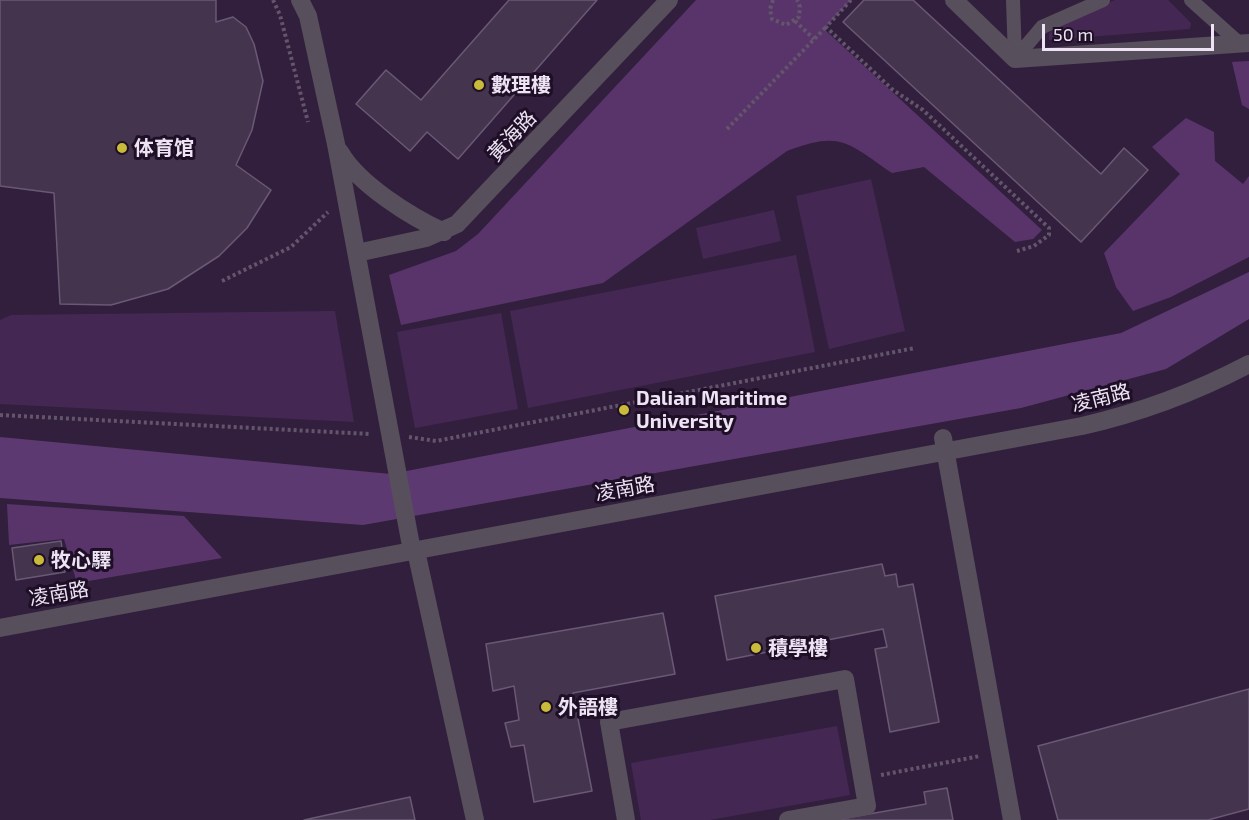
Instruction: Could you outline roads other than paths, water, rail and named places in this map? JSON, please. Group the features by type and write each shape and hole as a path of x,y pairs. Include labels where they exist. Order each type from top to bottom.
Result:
{"street":[{"path":"300,0 308,16 336,144 406,518 475,820"},
{"name":"黃海路","path":"357,253 444,232 470,214 669,0"},
{"path":"954,0 1016,58 1244,43"},
{"path":"336,144 356,174 413,216 444,232"},
{"name":"凌南路","path":"0,628 414,551 944,446 1136,414 1200,388 1249,364"},
{"path":"944,446 1012,820"},
{"path":"626,820 609,722 845,679 867,806 788,820"}],"lane":[{"path":"1013,0 1016,58"},
{"path":"1016,58 1042,27 1103,0"},
{"path":"1191,0 1244,43"}],"place":[{"name":"數理樓","path":"479,85"},
{"name":"体育馆","path":"122,148"},
{"name":"Dalian Maritime University","path":"624,410"},
{"name":"牧心驛","path":"39,560"},
{"name":"積學樓","path":"756,648"},
{"name":"外語樓","path":"546,707"}]}
